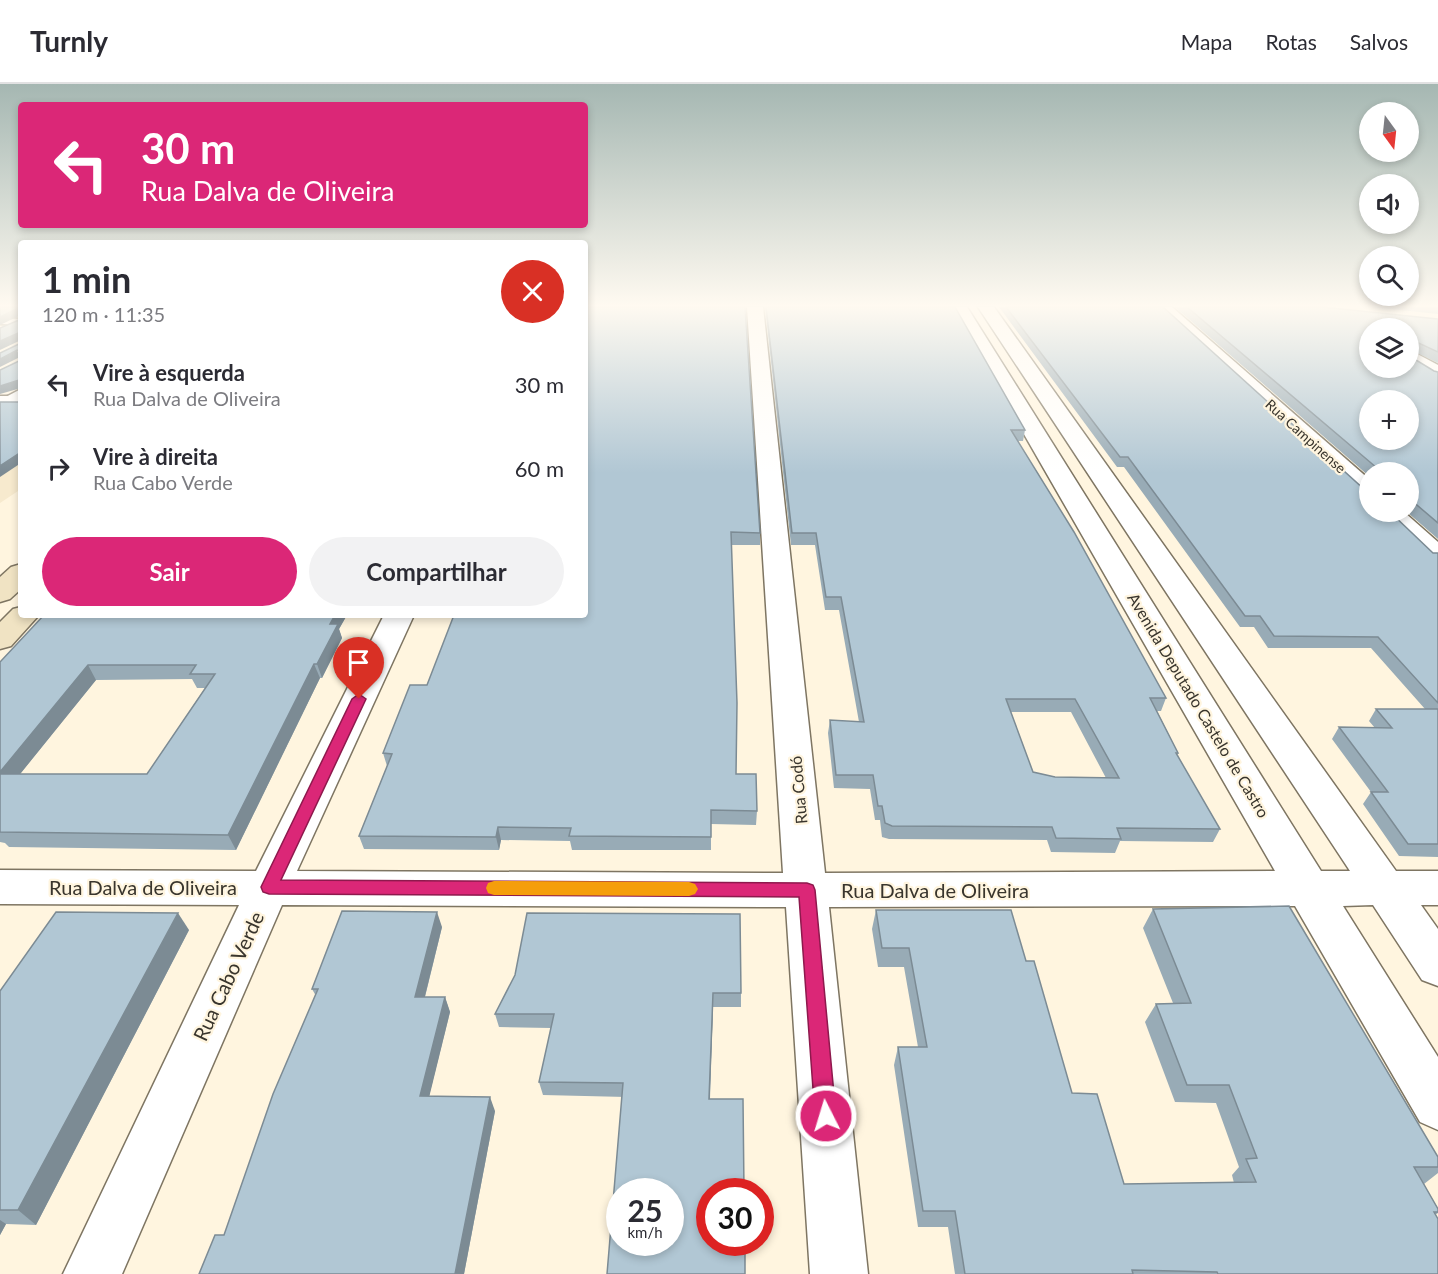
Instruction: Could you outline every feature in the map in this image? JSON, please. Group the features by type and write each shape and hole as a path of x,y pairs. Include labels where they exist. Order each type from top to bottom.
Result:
{"street":[{"name":"Rua Codó","path":"760,363 839,1274"},
{"name":"Avenida Deputado Castelo de Castro","path":"1010,363 1309,889 1438,1104"},
{"name":"Avenida Deputado Castelo de Castro","path":"1015,363 1438,966"},
{"name":"Rua Campinense","path":"1224,363 1359,484"},
{"path":"1420,363 1438,374"},
{"path":"1400,522 1438,556"},
{"path":"0,593 18,576"},
{"path":"0,639 21,618"},
{"name":"Rua Cabo Verde","path":"92,1274 269,887 398,618"},
{"name":"Rua Dalva de Oliveira","path":"0,887 807,890 1438,888"}],"shaded area":[{"path":"0,417 18,418 18,491 0,503"}],"building":[{"path":"18,363 18,380 0,386 0,370"},
{"path":"588,363 749,363 760,533 731,532 737,703 736,774 756,774 757,811 711,810 711,837 569,836 571,828 498,827 496,837 359,836 392,754 383,753 410,685 427,685 453,618 588,618"},
{"path":"772,363 987,363 1025,430 1011,430 1074,532 1166,698 1150,698 1178,753 1176,753 1220,829 1117,828 1121,839 1056,838 1052,827 892,826 885,823 882,806 878,806 873,775 836,775 830,720 864,722 841,597 826,597 816,533 792,533","holes":["1006,699 1075,699 1119,778 1055,777 1033,772"]},
{"path":"1048,363 1224,363 1359,485 1359,522 1400,522 1433,553 1438,553 1438,703 1378,637 1274,636 1260,616 1245,616 1128,457 1120,457"},
{"path":"1253,363 1359,363 1359,378 1419,378 1419,363 1438,372 1438,523 1419,507 1419,462 1370,462"},
{"path":"0,402 18,402 18,454 0,466"},
{"path":"41,618 333,618 330,624 338,624 317,664 314,664 228,835 0,832 0,774 147,774 215,674 190,674 196,665 88,665 0,772 0,662"},
{"path":"1376,709 1438,709 1438,844 1408,844 1371,792 1388,792 1339,727 1392,728"},
{"path":"1289,906 1438,1157 1438,1167 1414,1167 1438,1209 1438,1212 1434,1212 1438,1219 1438,1274 1218,1274 1217,1272 1132,1270 1133,1274 965,1274 955,1211 923,1211 898,1047 927,1047 909,948 882,948 876,910 1011,910 1026,961 1034,961 1072,1093 1097,1094 1124,1184 1256,1182 1246,1159 1257,1158 1229,1085 1187,1085 1156,1004 1191,1003 1153,909"},
{"path":"342,911 437,912 415,997 445,997 420,1096 490,1097 455,1274 199,1274 215,1235 224,1235 273,1094 318,989 312,989"},
{"path":"56,912 178,913 18,1210 0,1210 0,991"},
{"path":"527,913 740,914 741,993 713,993 709,1099 743,1099 744,1178 696,1178 696,1256 745,1256 745,1274 607,1274 609,1256 684,1256 684,1178 615,1178 623,1083 539,1082 554,1014 495,1014 515,975"}],"slow traffic":[{"path":"494,888 689,889"}],"route":[{"path":"359,699 269,887 807,890 826,1116"}]}
